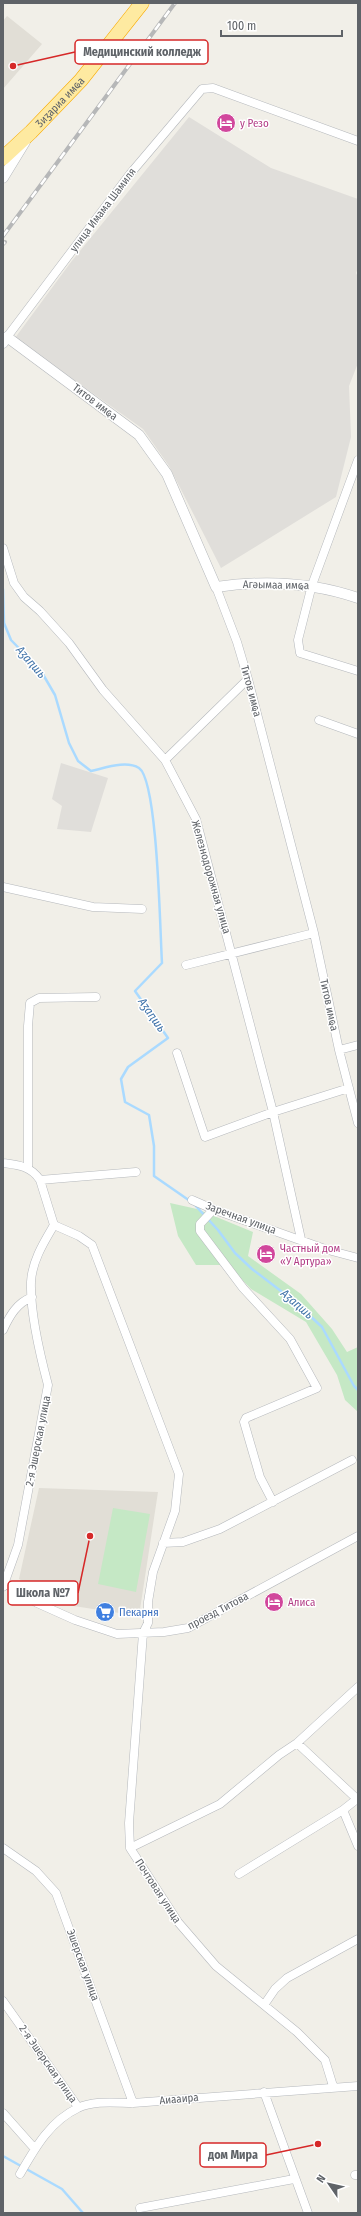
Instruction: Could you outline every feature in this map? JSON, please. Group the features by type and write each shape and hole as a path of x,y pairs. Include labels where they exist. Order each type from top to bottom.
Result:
{"highway":[{"name":"Ӡиӡариа имҩа","path":"3,158 31,132 81,80 142,3"}],"street":[{"name":"улица Имама Шамиля","path":"5,340 130,174 202,89 213,88 358,141"},
{"path":"3,178 31,132"},
{"name":"Титов имҩа","path":"5,340 139,435 167,474 216,587 237,642 248,679 314,933 339,1050 358,1123"},
{"path":"358,460 312,585 298,640 300,653 358,671"},
{"name":"Железнодорожная улица","path":"3,548 14,583 24,597 40,611 69,643 99,685 166,760 196,820 273,1112 301,1239"},
{"name":"Агәымаа имҩа","path":"216,587 239,584 312,585 358,598"},
{"path":"166,760 248,679"},
{"path":"319,720 358,734"},
{"path":"3,887 93,907 142,909"},
{"path":"186,965 232,952 314,933"},
{"path":"28,1168 28,1026 30,1003 39,998 96,997"},
{"path":"339,1050 358,1045"},
{"path":"177,1053 205,1137 273,1112 349,1088"},
{"path":"3,1163 28,1168 35,1172 40,1180 54,1225"},
{"path":"40,1180 136,1172"},
{"name":"Заречная улица","path":"192,1200 211,1211 301,1239 328,1250 358,1258"},
{"path":"211,1211 202,1222 200,1231 243,1288 290,1340 317,1388 246,1418 244,1422 260,1477 272,1502"},
{"name":"2-я Эшерская улица","path":"4,1584 18,1545 48,1385 41,1360 31,1281 34,1265 42,1245 54,1225"},
{"name":"Почтовая улица","path":"54,1225 79,1236 92,1246 179,1474 175,1511 153,1572 148,1602 148,1623 143,1633 129,1823 130,1848 178,1922 194,1942 216,1966 297,2032 325,2060 333,2086"},
{"path":"3,1330 14,1309 23,1301 32,1297"},
{"path":"163,1543 183,1542 220,1529 352,1460"},
{"name":"проезд Титова","path":"4,1584 37,1603 75,1620 117,1634 178,1631 188,1628 358,1536"},
{"path":"130,1848 220,1804 279,1755 298,1743 358,1687"},
{"path":"240,1874 343,1810 357,1799 298,1743"},
{"path":"343,1810 358,1846"},
{"name":"Эшерская улица","path":"3,1848 36,1871 56,1893 133,2103"},
{"path":"264,2006 275,1989 287,1978 358,1939"},
{"name":"2-я Эшерская улица","path":"3,2001 78,2107"},
{"name":"Аиааира","path":"20,2174 49,2129 78,2107 96,2104 133,2103 333,2086 358,2086"},
{"path":"264,2092 294,2179 308,2213"},
{"path":"3,2113 35,2149"},
{"path":"141,2213 140,2208 294,2179"}],"shaded area":[{"path":"7,16 42,44 3,89 3,21"},
{"path":"189,117 271,168 358,199 358,268 356,273 358,277 358,363 349,386 351,437 336,497 221,568 169,466 143,429 15,338 71,262"},
{"path":"61,763 108,778 91,832 57,829 62,806 52,799"},
{"path":"39,1488 158,1492 139,1616 67,1605 19,1579"}],"green space":[{"path":"170,1203 197,1209 253,1232 248,1256 301,1294 332,1329 347,1352 358,1347 358,1412 345,1400 337,1375 306,1322 251,1289 228,1265 196,1265 178,1236"},
{"path":"113,1508 150,1514 136,1592 98,1584"}],"waterway":[{"name":"Аӡаԥшь","path":"3,589 4,623 11,640 41,671 55,695 69,743 78,761 91,771 115,765 134,766 139,768 145,779 150,800 157,860 162,963 135,991 168,1038 128,1067 121,1079 125,1102 149,1115 154,1146 154,1176 190,1201"},
{"name":"Аӡаԥшь","path":"194,1204 218,1230 235,1253 252,1269 294,1301 322,1327 354,1386 358,1390"},
{"path":"3,2156 62,2189 83,2213"}],"railway":[{"path":"3,236 175,3"}],"place":[{"name":"Медицинский колледж","path":"13,66"},
{"name":"у Резо","path":"226,123"},
{"name":"Частный дом «У Артура»","path":"266,1254"},
{"name":"Школа №7","path":"90,1536"},
{"name":"Алиса","path":"274,1602"},
{"name":"Пекарня","path":"105,1612"},
{"name":"дом Мира","path":"318,2144"}]}
